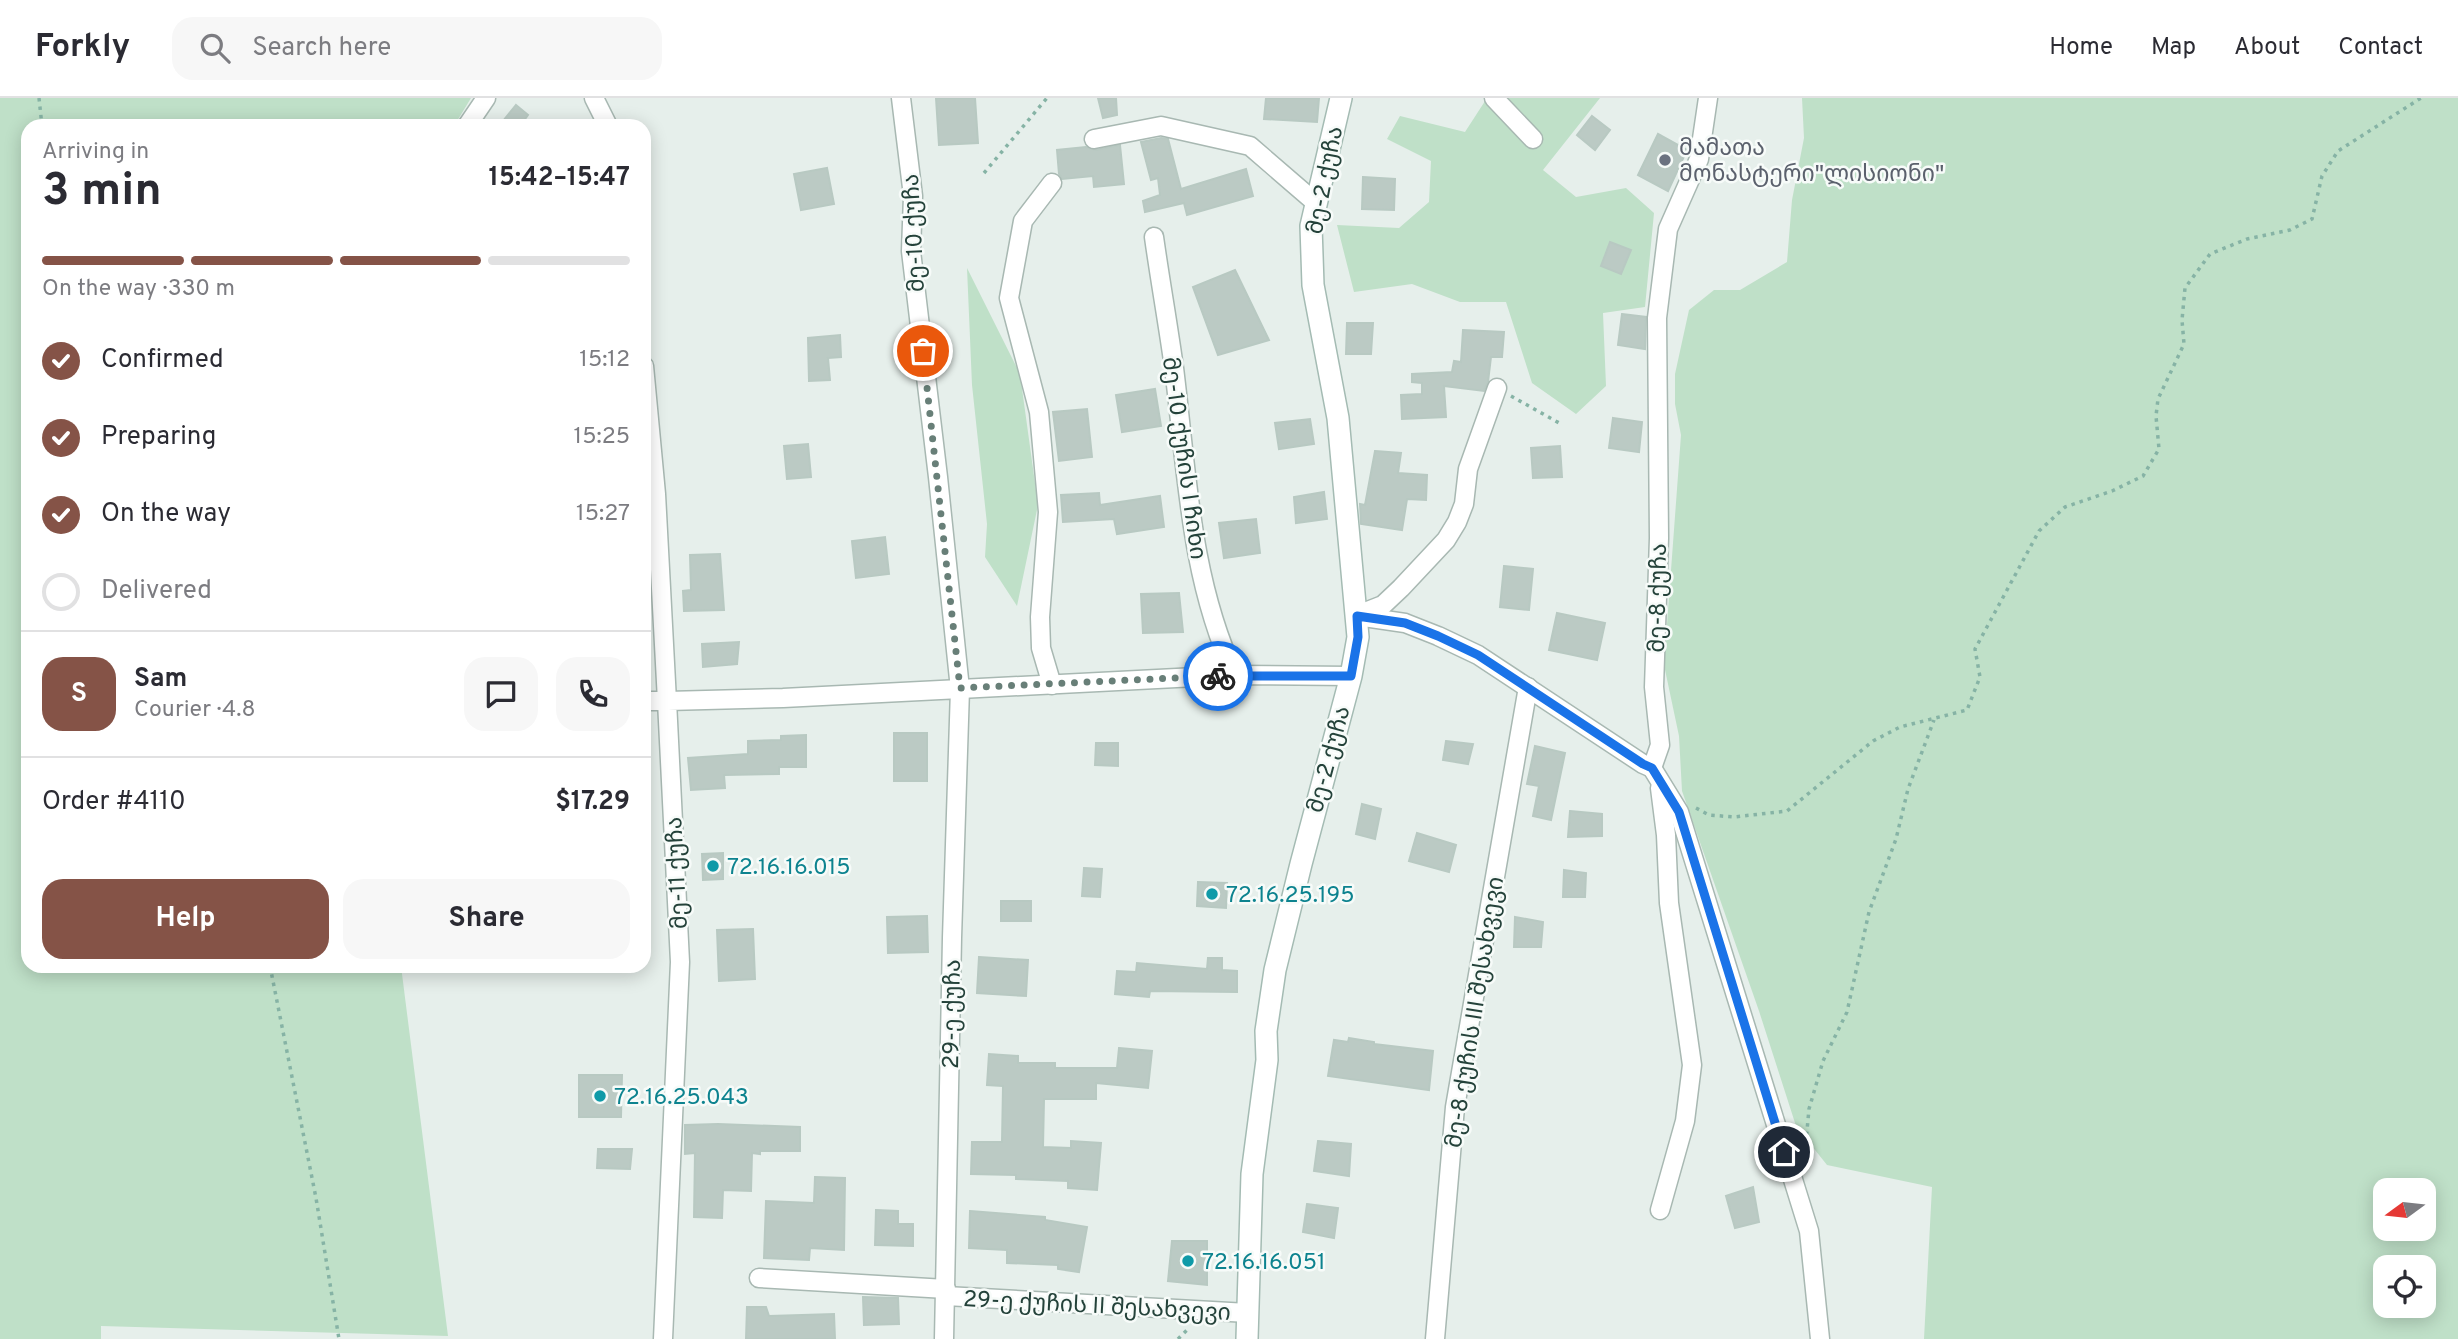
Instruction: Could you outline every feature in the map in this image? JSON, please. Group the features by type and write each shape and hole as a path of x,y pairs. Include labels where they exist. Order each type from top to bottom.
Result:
{"main road":[{"name":"მე-2 ქუჩა","path":"1248,1339 1252,1174 1267,1060 1266,1031 1275,970 1351,676 1358,637 1338,418 1313,285 1311,226 1341,98"}],"street":[{"path":"472,119 486,98"},
{"path":"594,98 604,119"},
{"name":"მე-10 ქუჩა","path":"901,98 913,196 911,251 960,688"},
{"path":"1494,98 1533,139"},
{"name":"მე-8 ქუჩა","path":"1660,1210 1682,1132 1692,1065 1669,903 1654,687 1658,538 1657,318 1668,229 1699,159 1708,98"},
{"path":"1094,139 1161,126 1250,146 1316,203"},
{"path":"1052,183 1023,221 1009,298 1039,412 1048,512 1041,648 1052,685"},
{"name":"მე-10 ქუჩის I ჩიხი","path":"1153,237 1174,368 1189,512 1219,640 1235,675"},
{"path":"1357,616 1383,605 1446,540 1464,504 1468,469 1497,388"},
{"name":"მე-11 ქუჩა","path":"651,441 680,961 663,1339"},
{"path":"1357,616 1405,623 1478,655 1643,764 1660,780 1679,812 1809,1231 1820,1339"},
{"path":"651,701 783,698 1235,675 1351,676"},
{"name":"მე-8 ქუჩის III შესახვევი","path":"1434,1339 1455,1107 1528,687"},
{"name":"29-ე ქუჩა","path":"944,1339 960,688"},
{"name":"29-ე ქუჩის II შესახვევი","path":"759,1278 1248,1313"}],"path":[{"path":"39,98 41,119"},
{"path":"984,173 1047,98"},
{"path":"1660,780 1709,815 1756,816 1787,811 1873,741 1900,727 1967,710 1980,677 1975,649 2039,531 2065,507 2112,491 2143,476 2159,449 2156,416 2158,398 2184,344 2182,320 2185,288 2210,254 2247,239 2290,230 2312,219 2322,176 2339,151 2421,98"},
{"path":"1497,388 1561,424"},
{"path":"1804,1155 1809,1109 1823,1061 1847,1012 1869,912 1896,839 1908,789 1934,720"},
{"path":"271,973 316,1198 340,1339"}],"green space":[{"path":"0,98 471,98 458,119 21,119 21,973 402,973 448,1336 101,1326 101,1339 0,1339"},
{"path":"1487,98 1600,98 1543,170 1576,197 1626,188 1654,213 1645,307 1603,313 1606,386 1576,414 1532,383 1506,302 1460,302 1412,284 1354,292 1337,225 1399,228 1429,202 1431,161 1387,139 1400,116 1465,132"},
{"path":"1802,98 2458,98 2458,1339 1924,1339 1932,1187 1827,1165 1796,1126 1682,791 1679,736 1664,665 1681,435 1675,404 1675,374 1689,310 1714,290 1740,290 1787,262 1792,200 1804,138"},
{"path":"967,268 1020,374 1038,505 1017,606 985,557 987,524 972,385"}],"building":[{"path":"936,98 975,98 978,143 939,145"},
{"path":"1098,98 1116,98 1117,115 1103,118"},
{"path":"1266,98 1319,98 1317,122 1264,119"},
{"path":"516,105 528,115 525,119 505,119"},
{"path":"1592,116 1610,130 1595,150 1577,135"},
{"path":"1658,134 1687,150 1668,191 1638,175"},
{"path":"1168,139 1181,189 1246,169 1253,196 1187,215 1184,203 1145,212 1143,201 1160,195 1158,178 1151,180 1141,142"},
{"path":"1120,145 1124,184 1094,187 1093,176 1062,179 1059,174 1057,150 1086,147 1096,150"},
{"path":"827,168 834,204 801,210 794,174"},
{"path":"1363,177 1395,179 1394,210 1362,209"},
{"path":"1610,242 1631,250 1621,274 1601,266"},
{"path":"1235,270 1269,340 1218,355 1193,287"},
{"path":"1622,314 1646,317 1645,349 1618,345"},
{"path":"1347,323 1373,323 1371,354 1346,354"},
{"path":"1463,330 1504,332 1502,357 1491,357 1488,382 1484,391 1444,386 1446,417 1402,419 1401,395 1422,394 1422,383 1412,382 1412,374 1452,372 1454,361 1461,362"},
{"path":"840,335 841,357 828,358 830,380 809,381 808,338"},
{"path":"1155,389 1161,426 1122,432 1116,395"},
{"path":"1087,409 1092,457 1059,461 1053,412"},
{"path":"1613,418 1642,422 1639,452 1609,448"},
{"path":"1310,419 1314,444 1279,449 1275,423"},
{"path":"808,444 811,477 787,479 784,446"},
{"path":"1560,446 1562,477 1533,478 1531,448"},
{"path":"1375,451 1401,453 1398,473 1427,475 1426,500 1407,499 1402,530 1361,524 1360,504 1365,505"},
{"path":"1324,492 1327,519 1296,523 1294,497"},
{"path":"1099,493 1100,505 1160,496 1164,527 1117,534 1114,519 1063,522 1061,495"},
{"path":"1256,519 1260,553 1224,558 1219,523"},
{"path":"885,537 889,574 856,578 852,541"},
{"path":"720,554 724,610 684,611 683,591 691,590 690,555"},
{"path":"1504,566 1533,569 1529,610 1500,607"},
{"path":"1179,593 1183,632 1143,633 1141,594"},
{"path":"1557,613 1605,623 1597,660 1549,650"},
{"path":"739,642 737,664 703,667 702,644"},
{"path":"894,733 927,733 927,781 894,781"},
{"path":"806,735 806,767 779,767 779,774 724,775 725,788 691,790 688,758 748,754 748,741 781,740 781,736"},
{"path":"1446,741 1473,744 1468,764 1443,760"},
{"path":"1096,743 1118,743 1118,766 1095,765"},
{"path":"1535,746 1565,753 1551,820 1533,816 1539,786 1527,784"},
{"path":"1362,804 1381,809 1375,839 1356,834"},
{"path":"1570,811 1602,814 1602,836 1568,837"},
{"path":"1417,833 1456,845 1449,872 1409,861"},
{"name":"72.16.16.015","path":"723,853 723,879 703,880 702,854"},
{"path":"1084,868 1102,869 1100,897 1082,896"},
{"path":"1564,870 1586,873 1585,897 1563,897"},
{"name":"72.16.25.195","path":"1198,882 1227,883 1226,908 1197,906"},
{"path":"1001,901 1031,901 1031,921 1001,921"},
{"path":"927,916 928,952 888,953 887,917"},
{"path":"1515,917 1543,922 1541,947 1514,947"},
{"path":"753,929 755,979 719,981 717,930"},
{"path":"979,957 1028,960 1026,996 977,993"},
{"path":"1208,958 1222,958 1222,970 1237,971 1237,992 1150,991 1149,997 1115,994 1117,971 1136,972 1137,963 1207,969"},
{"path":"1349,1038 1374,1044 1433,1051 1429,1090 1328,1076 1334,1040 1348,1042"},
{"path":"1119,1048 1152,1051 1148,1088 1096,1083 1096,1099 1044,1099 1043,1147 1071,1148 1071,1141 1101,1143 1097,1190 1068,1188 1068,1181 1016,1179 1016,1175 971,1174 972,1142 1002,1142 1003,1086 987,1085 989,1054 1018,1056 1018,1063 1055,1063 1055,1068 1117,1068"},
{"name":"72.16.25.043","path":"579,1075 622,1075 621,1117 579,1117"},
{"path":"685,1125 800,1127 800,1151 752,1153 751,1191 723,1190 722,1218 694,1217 695,1153 685,1154"},
{"path":"1318,1141 1351,1144 1349,1176 1314,1171"},
{"path":"598,1149 632,1149 630,1169 597,1168"},
{"path":"815,1177 845,1178 844,1250 810,1248 809,1260 764,1258 766,1201 814,1203"},
{"path":"1753,1187 1759,1222 1735,1228 1726,1196"},
{"path":"1307,1204 1338,1208 1334,1238 1303,1232"},
{"path":"876,1210 898,1211 898,1224 913,1224 913,1246 875,1245"},
{"path":"970,1211 1045,1217 1045,1220 1087,1227 1079,1272 1058,1269 1058,1265 1007,1263 1007,1250 969,1248"},
{"name":"72.16.16.051","path":"1172,1241 1207,1241 1207,1285 1168,1281"},
{"path":"863,1297 898,1298 899,1324 864,1325"},
{"path":"747,1307 766,1307 769,1316 834,1314 835,1339 746,1339"}],"way so far":[{"path":"923,351 960,688 1218,676"}],"place":[{"name":"მამათა მონასტერი\"ლისიონი\"","path":"1665,160"},
{"name":"72.16.16.015","path":"713,866"},
{"name":"72.16.25.195","path":"1212,894"},
{"name":"72.16.25.043","path":"600,1096"},
{"name":"72.16.16.051","path":"1188,1261"}],"route":[{"path":"1218,676 1351,676 1358,637 1357,616 1405,623 1478,655 1652,768 1679,812 1784,1152"}]}
